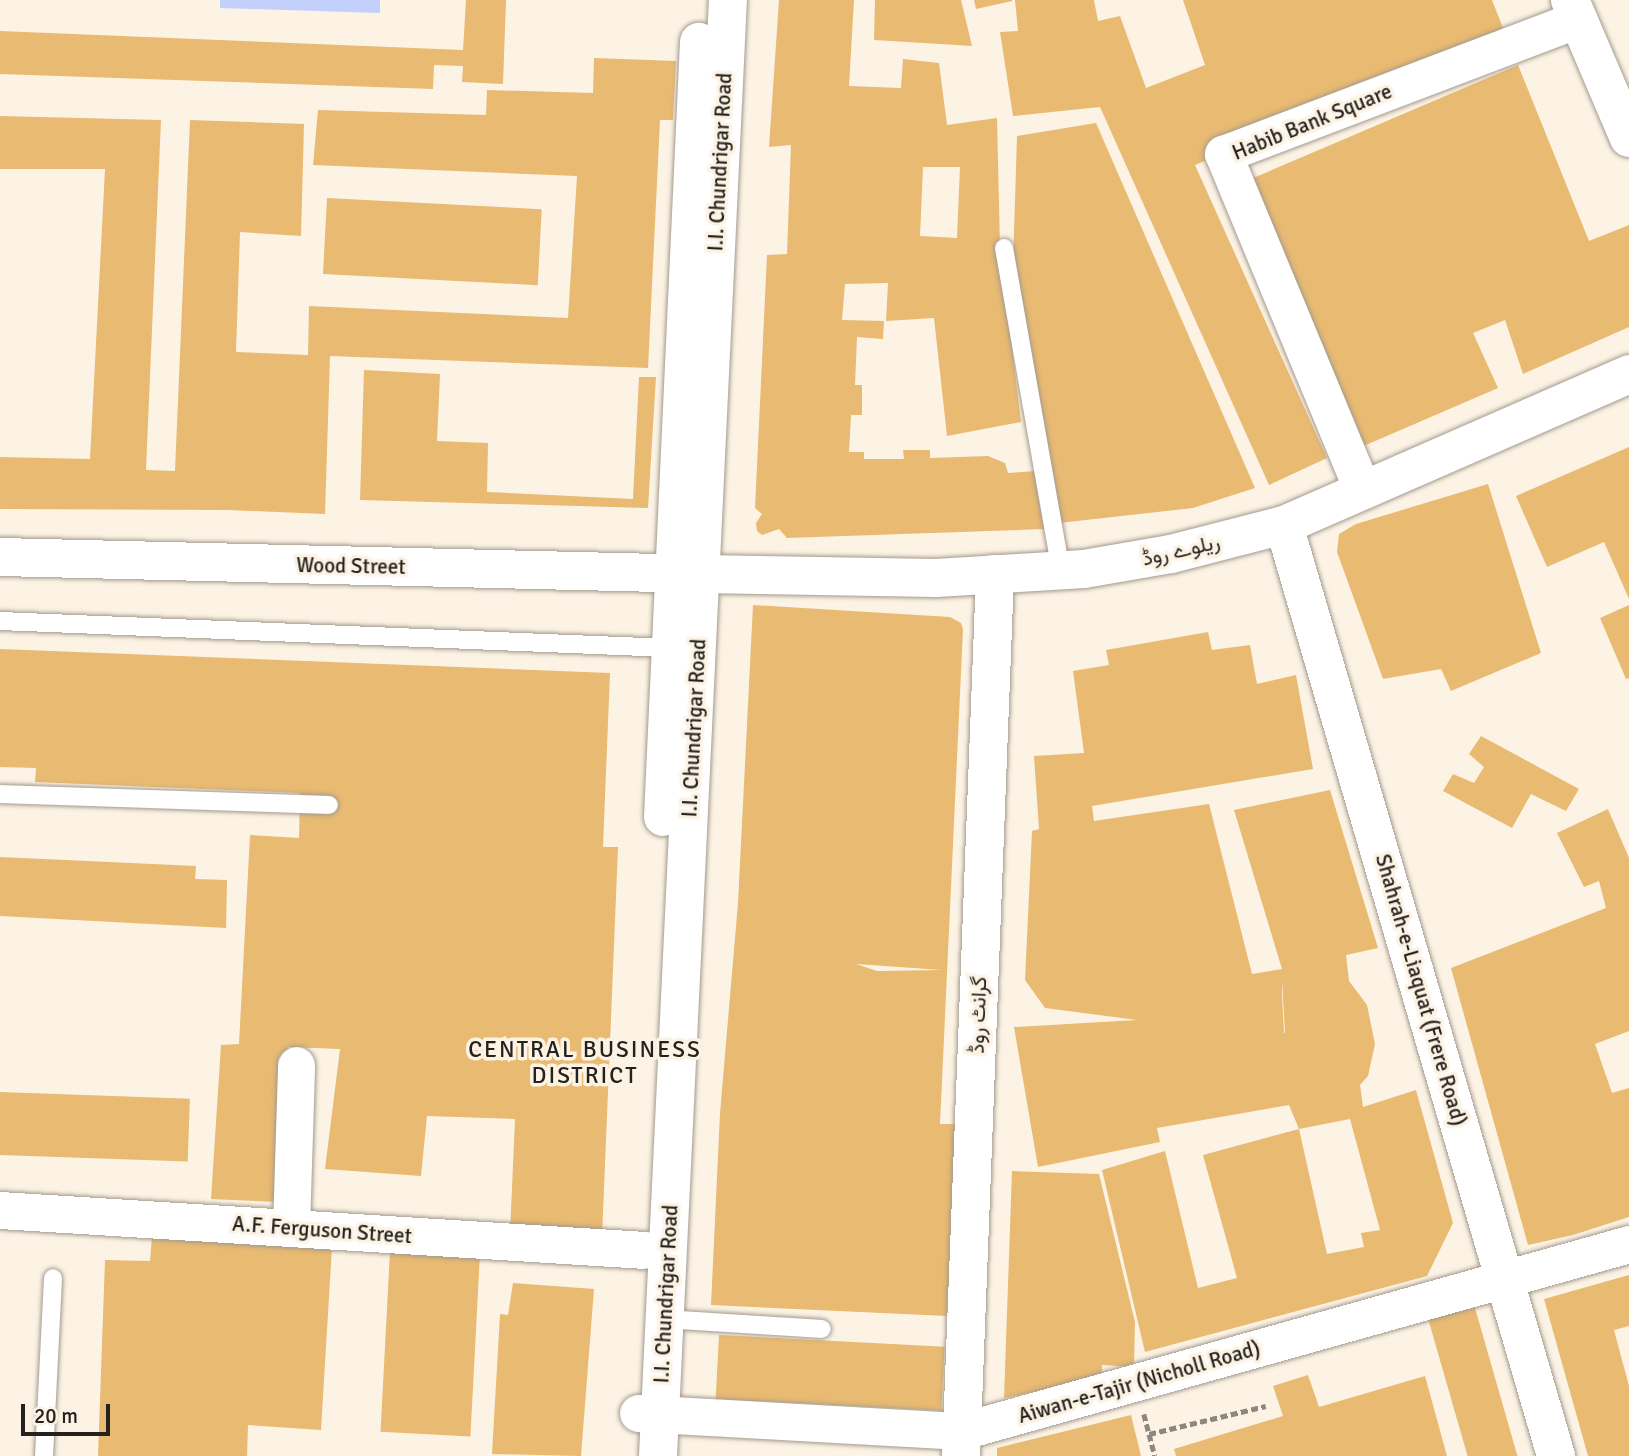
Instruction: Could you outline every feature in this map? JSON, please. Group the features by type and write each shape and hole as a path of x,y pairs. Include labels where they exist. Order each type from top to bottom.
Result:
{"main road":[{"name":"I.I. Chundrigar Road","path":"636,1456 649,1413 664,1318 687,574 701,0"},
{"name":"I.I. Chundrigar Road","path":"658,1456 649,1413 644,1250 670,648 687,574 728,0"},
{"path":"1574,10 1629,138"},
{"name":"ریلوے روڈ","path":"687,574 936,578 1061,570 1171,554 1284,525 1629,374"},
{"name":"Shahrah-e-Liaquat (Frere Road)","path":"1284,525 1556,1456"},
{"name":"Wood Street","path":"0,557 687,574"},
{"name":"گرانٹ روڈ","path":"962,1443 995,574"}],"street":[{"name":"Habib Bank Square","path":"1362,489 1223,153 1574,10"},
{"path":"291,1228 296,1065"},
{"name":"A.F. Ferguson Street","path":"0,1210 644,1250"},
{"name":"Aiwan-e-Tajir (Nicholl Road)","path":"649,1413 962,1443 1135,1383 1629,1244"}],"lane":[{"path":"1004,248 1061,570"},
{"path":"0,621 670,648"},
{"path":"0,794 329,804"},
{"path":"44,1456 53,1278"},
{"path":"664,1318 822,1329"}],"path":[{"path":"1135,1383 1155,1456"},
{"path":"1149,1434 1266,1406"}],"shaded area":[{"path":"220,0 380,0 380,13 220,8"}],"building":[{"path":"466,0 506,0 503,84 462,82 463,66 434,65 433,89 0,74 0,31 463,50"},
{"path":"779,0 854,0 849,86 901,88 903,59 939,63 947,125 997,118 1000,248 1021,422 947,436 934,318 886,321 888,283 845,284 842,320 884,321 883,339 857,337 855,385 862,385 862,415 851,415 849,452 864,452 864,459 904,459 903,450 930,450 930,458 988,456 1005,463 1008,473 1035,471 1044,529 787,538 779,529 762,535 757,531 756,523 762,514 755,508 767,255 787,254 791,145 769,147","holes":["923,167 960,167 957,238 920,236"]},
{"path":"875,0 961,0 972,46 874,40"},
{"path":"974,0 1012,0 1012,1 976,9"},
{"path":"1015,0 1094,0 1098,21 1120,16 1146,88 1205,65 1183,0 1492,0 1507,38 1195,165 1327,458 1269,485 1100,107 1013,116 1000,32 1018,31"},
{"path":"594,58 676,61 673,120 660,120 648,368 330,356 325,514 228,510 0,509 0,457 90,459 105,169 0,169 0,116 161,120 146,470 175,471 190,120 304,124 301,236 240,232 236,352 308,355 309,306 568,318 577,176 313,165 318,110 486,115 487,90 593,93"},
{"path":"1518,65 1589,241 1629,225 1629,327 1523,374 1505,320 1473,333 1498,388 1352,451 1239,184"},
{"path":"1096,123 1255,488 1193,508 1059,523 1013,265 1017,136"},
{"path":"327,198 542,209 538,285 323,274"},
{"path":"364,370 440,374 437,441 488,443 487,492 633,499 639,377 656,377 648,508 360,500"},
{"path":"1629,447 1629,599 1604,542 1547,567 1516,496"},
{"path":"1488,484 1541,653 1451,691 1441,669 1383,679 1337,552 1339,534 1356,524"},
{"path":"753,605 950,617 961,623 963,629 940,1124 957,1124 947,1316 711,1305 720,1113 738,903","holes":["856,964 942,970 877,971"]},
{"path":"1629,605 1629,678 1626,679 1600,618"},
{"path":"1208,632 1212,650 1250,645 1257,684 1296,675 1313,769 1092,806 1094,821 1209,804 1252,974 1282,969 1234,810 1330,790 1378,948 1346,955 1349,981 1367,1005 1375,1044 1368,1076 1360,1085 1363,1107 1416,1090 1453,1223 1427,1276 1145,1352 1102,1170 1165,1151 1198,1288 1237,1278 1203,1155 1299,1129 1289,1105 1157,1128 1160,1142 1038,1167 1014,1027 1137,1020 1045,1008 1025,980 1032,831 1039,829 1034,756 1084,753 1073,671 1109,665 1106,650","holes":["1282,980 1285,1033 1284,1033","1350,1119 1380,1230 1361,1233 1364,1247 1327,1254 1299,1129"]},
{"path":"0,649 610,673 603,847 618,847 602,1238 510,1233 515,1119 427,1116 421,1176 325,1169 340,1049 288,1047 279,1202 211,1199 221,1045 239,1044 250,835 299,838 300,793 35,782 36,768 0,767"},
{"path":"1481,736 1579,789 1566,811 1531,794 1512,828 1443,791 1453,774 1474,783 1484,767 1469,754"},
{"path":"1608,809 1629,858 1629,1031 1595,1044 1612,1093 1629,1088 1629,1217 1573,1235 1528,1245 1451,968 1606,908 1599,881 1584,887 1557,833"},
{"path":"0,857 196,866 195,879 227,880 226,928 0,916"},
{"path":"0,1092 190,1099 188,1162 0,1155"},
{"path":"1012,1171 1099,1174 1135,1322 1134,1367 1102,1365 1102,1378 1004,1398"},
{"path":"152,1236 332,1247 321,1430 248,1425 247,1456 98,1456 105,1260 150,1261"},
{"path":"390,1251 480,1256 470,1436 381,1432"},
{"path":"1629,1275 1629,1326 1614,1330 1629,1386 1629,1456 1588,1456 1544,1299"},
{"path":"513,1283 594,1289 581,1456 492,1454 500,1314 508,1315"},
{"path":"1473,1301 1517,1456 1468,1456 1427,1314"},
{"path":"719,1335 945,1347 941,1411 716,1399"},
{"path":"1308,1375 1319,1407 1425,1376 1447,1456 1176,1456 1174,1449 1283,1416 1273,1386"},
{"path":"1131,1415 1141,1456 997,1456 997,1448"}],"district":[{"name":"CENTRAL BUSINESS DISTRICT","path":"585,1063"}]}
